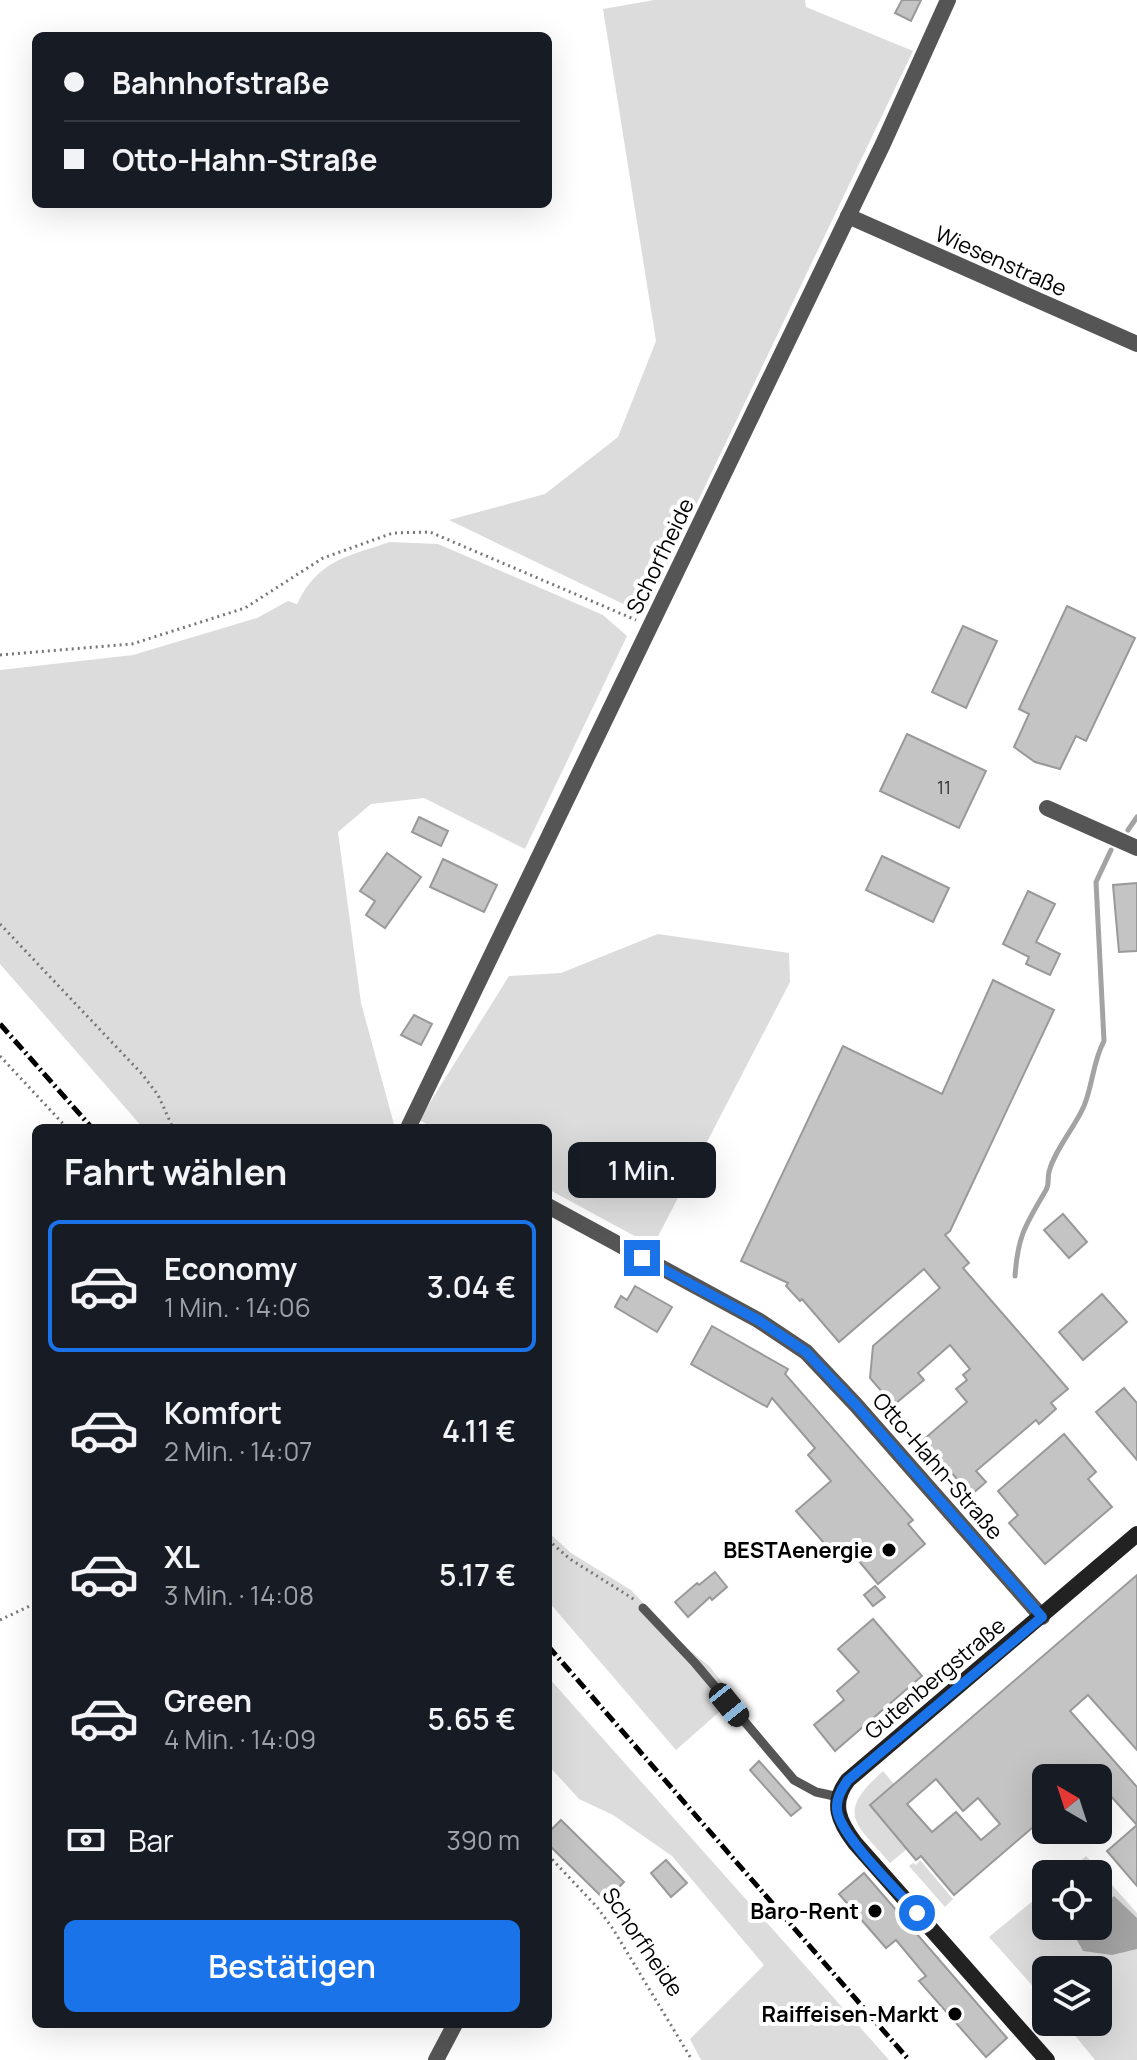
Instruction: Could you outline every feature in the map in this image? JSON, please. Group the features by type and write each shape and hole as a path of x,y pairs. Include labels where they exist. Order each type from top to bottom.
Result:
{"street":[{"name":"Schorfheide","path":"410,1124 848,216 948,0"},
{"name":"Wiesenstraße","path":"848,216 1137,344"},
{"path":"1047,808 1132,846"},
{"name":"Otto-Hahn-Straße","path":"552,1208 737,1308 806,1352 1042,1617"},
{"name":"Gutenbergstraße","path":"839,1797 848,1780 1137,1534"},
{"path":"839,1797 837,1809 840,1821 855,1843 1047,2060"},
{"path":"436,2060 453,2028"}],"lane":[{"path":"643,1608 695,1663 794,1780 816,1792 839,1797"}],"path":[{"path":"0,655 132,644 146,640 245,608 323,558 393,533 430,532 651,627"},
{"path":"0,924 142,1074 158,1095 171,1124"},
{"path":"0,1056 63,1124"},
{"path":"552,1543 570,1559 630,1595 643,1608"},
{"path":"0,1620 32,1605"},
{"name":"Schorfheide","path":"552,1859 597,1907 613,1929 692,2060"}],"shaded area":[{"path":"654,0 805,0 806,7 913,51 644,614 449,520 545,494 618,437 656,341 603,9"},
{"path":"390,542 438,544 603,615 627,636 525,849 424,798 371,804 338,832 361,1003 394,1124 140,1124 0,964 0,670 133,655 257,618 288,601 297,604 314,578 336,562"},
{"path":"658,934 789,953 790,982 653,1246 552,1191 552,1124 426,1124 419,1120 509,976 561,973"},
{"path":"552,1536 571,1553 631,1590 682,1644 709,1666 735,1698 676,1750 552,1606"},
{"path":"552,1681 889,2060 701,2060 690,2039 764,1965 672,1856 613,1815 579,1799 552,1769"},
{"path":"883,1771 894,1784 870,1805 907,1849 890,1863 855,1818 859,1798"},
{"path":"920,1860 953,1899 945,1907 909,1866 913,1863 916,1865"},
{"path":"1112,1885 1137,1913 1137,2060 1095,2060 1075,2036 1112,2036 1112,1956 1032,1956 1032,1985 989,1937 1032,1902 1032,1940 1112,1940"},
{"path":"1114,1896 1137,1918 1137,1949 1112,1955 1083,1951 1077,1940 1112,1940"}],"building":[{"path":"902,0 921,0 911,21 895,13"},
{"path":"1067,606 1135,638 1086,741 1076,736 1060,769 1035,762 1014,747 1029,714 1019,709"},
{"path":"963,626 997,641 966,708 932,692"},
{"path":"907,734 986,771 959,828 880,791"},
{"path":"419,817 448,831 441,846 412,832"},
{"path":"387,853 421,877 385,928 366,915 375,901 360,891"},
{"path":"882,856 949,888 933,922 866,890"},
{"path":"443,859 497,885 484,912 430,887"},
{"path":"1137,883 1137,951 1119,952 1113,885"},
{"path":"1028,891 1055,904 1036,942 1060,954 1050,975 1026,964 1029,957 1003,944"},
{"path":"993,980 1054,1010 950,1231 945,1235 969,1263 963,1268 1068,1389 1051,1403 1056,1409 1039,1424 1036,1420 976,1471 986,1482 971,1495 923,1440 967,1402 956,1389 967,1380 963,1375 970,1369 950,1345 918,1373 924,1380 896,1403 891,1397 888,1399 870,1378 873,1346 940,1288 924,1269 839,1342 802,1299 800,1301 786,1286 788,1283 741,1261 843,1046 942,1094"},
{"path":"414,1015 432,1024 421,1045 401,1035"},
{"path":"1063,1214 1087,1242 1069,1258 1044,1230"},
{"path":"635,1286 672,1307 657,1332 615,1307 621,1296 627,1300"},
{"path":"1102,1294 1127,1322 1083,1360 1059,1332"},
{"path":"712,1326 788,1369 785,1374 913,1520 908,1524 925,1544 878,1584 854,1555 849,1559 844,1553 839,1557 831,1551 796,1511 831,1481 808,1455 815,1448 772,1398 767,1407 691,1364"},
{"path":"1124,1388 1137,1403 1137,1460 1096,1412"},
{"path":"1064,1434 1096,1472 1088,1479 1112,1507 1045,1564 1009,1523 1018,1515 998,1491"},
{"path":"715,1572 727,1587 712,1600 710,1597 688,1617 675,1602"},
{"path":"1137,1575 1137,1750 1088,1695 1070,1711 1137,1787 1137,1825 1112,1797 1112,1764 1032,1764 1032,1828 954,1895 921,1856 916,1860 870,1805","holes":["936,1779 963,1811 978,1798 1000,1824 981,1840 956,1812 932,1832 907,1804"]},
{"path":"875,1586 885,1597 873,1606 864,1595"},
{"path":"873,1619 922,1676 835,1751 814,1725 844,1700 837,1691 859,1672 838,1649"},
{"path":"759,1761 801,1808 791,1816 750,1770"},
{"path":"561,1820 624,1882 606,1901 552,1848 552,1829"},
{"path":"1137,1825 1137,1886 1107,1851"},
{"path":"666,1860 687,1883 671,1897 651,1873"},
{"path":"864,1873 1007,2038 986,2057 919,1981 926,1976 896,1940 886,1948 839,1894"}],"waterway":[{"path":"1128,830 1137,817"},
{"path":"1015,1276 1024,1230 1047,1187 1055,1156 1084,1106 1104,1041 1096,882 1111,850"}],"railway":[{"path":"0,1024 88,1124"},
{"path":"552,1651 909,2060"}],"place":[{"name":"BESTAenergie","path":"889,1550"},
{"name":"Baro-Rent","path":"875,1911"},
{"name":"Raiffeisen-Markt","path":"955,2014"}],"route":[{"path":"642,1258 758,1320 806,1352 1042,1617 842,1788 837,1809 840,1821 855,1843 917,1913"}]}
